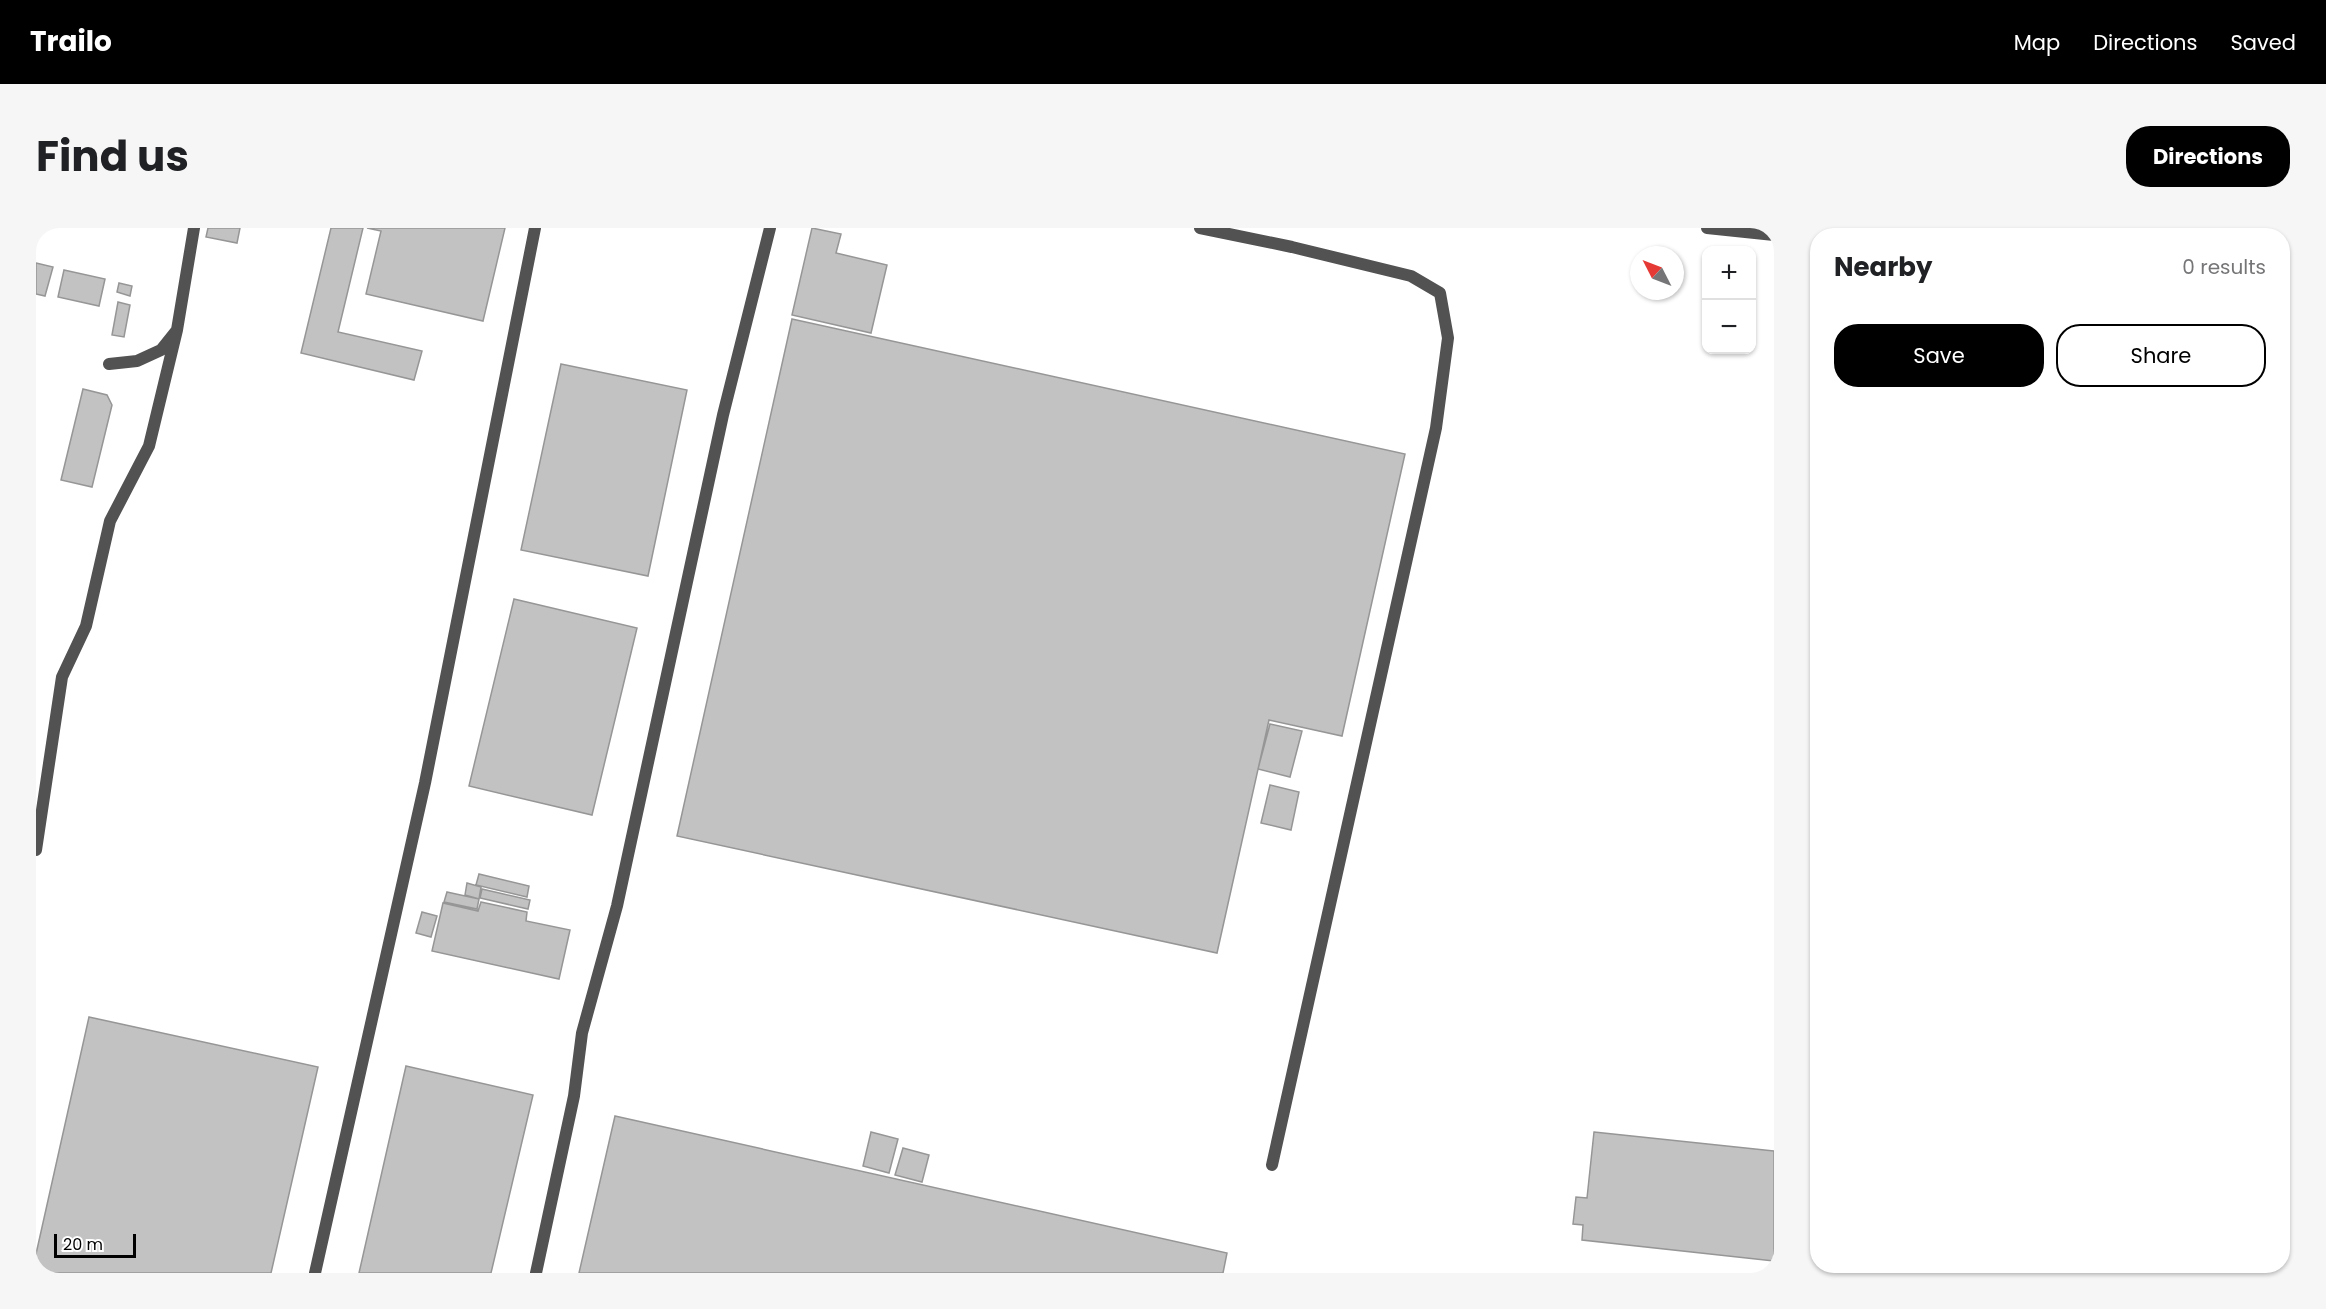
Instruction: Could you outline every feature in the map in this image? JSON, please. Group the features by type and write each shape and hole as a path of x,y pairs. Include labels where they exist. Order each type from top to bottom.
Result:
{"lane":[{"path":"36,850 62,677 86,626 110,521 149,446 177,330 194,228"},
{"path":"315,1273 425,783 535,228"},
{"path":"536,1273 574,1096 582,1033 617,906 723,415 770,228"},
{"path":"1200,228 1292,247 1411,276 1440,293 1448,338 1436,428 1272,1165"},
{"path":"1707,228 1774,235"},
{"path":"110,364 137,361 161,350 177,330"}],"building":[{"path":"208,228 240,228 237,243 206,237"},
{"path":"331,228 363,228 338,332 422,351 414,380 301,353"},
{"path":"367,228 505,228 483,321 366,294 381,231"},
{"path":"812,228 841,234 836,253 887,265 871,333 792,315"},
{"path":"36,263 53,267 45,296 36,294"},
{"path":"64,270 105,279 99,306 58,297"},
{"path":"119,283 132,286 130,296 117,292"},
{"path":"118,302 130,305 124,337 112,335"},
{"path":"792,319 1405,454 1342,736 1269,720 1217,953 677,836"},
{"path":"561,364 687,390 648,576 521,550"},
{"path":"83,389 107,395 112,405 92,487 61,480"},
{"path":"514,599 637,628 592,815 469,786"},
{"path":"1270,724 1302,731 1290,777 1258,769"},
{"path":"1270,785 1299,792 1291,830 1261,823"},
{"path":"479,874 529,886 527,897 476,885"},
{"path":"467,883 481,887 479,899 465,895"},
{"path":"482,889 530,900 528,909 480,898"},
{"path":"447,892 479,899 477,909 444,902"},
{"path":"481,902 527,912 526,921 570,930 559,979 432,951 443,903 478,911"},
{"path":"422,912 437,916 431,937 416,933"},
{"path":"89,1017 318,1067 271,1273 36,1273 36,1254"},
{"path":"406,1066 533,1095 491,1273 359,1273"},
{"path":"615,1116 1227,1253 1223,1273 579,1273"},
{"path":"871,1132 898,1139 889,1173 863,1166"},
{"path":"1594,1132 1774,1151 1774,1261 1582,1240 1583,1225 1573,1224 1576,1197 1587,1198"},
{"path":"903,1148 929,1155 922,1182 895,1175"}]}
